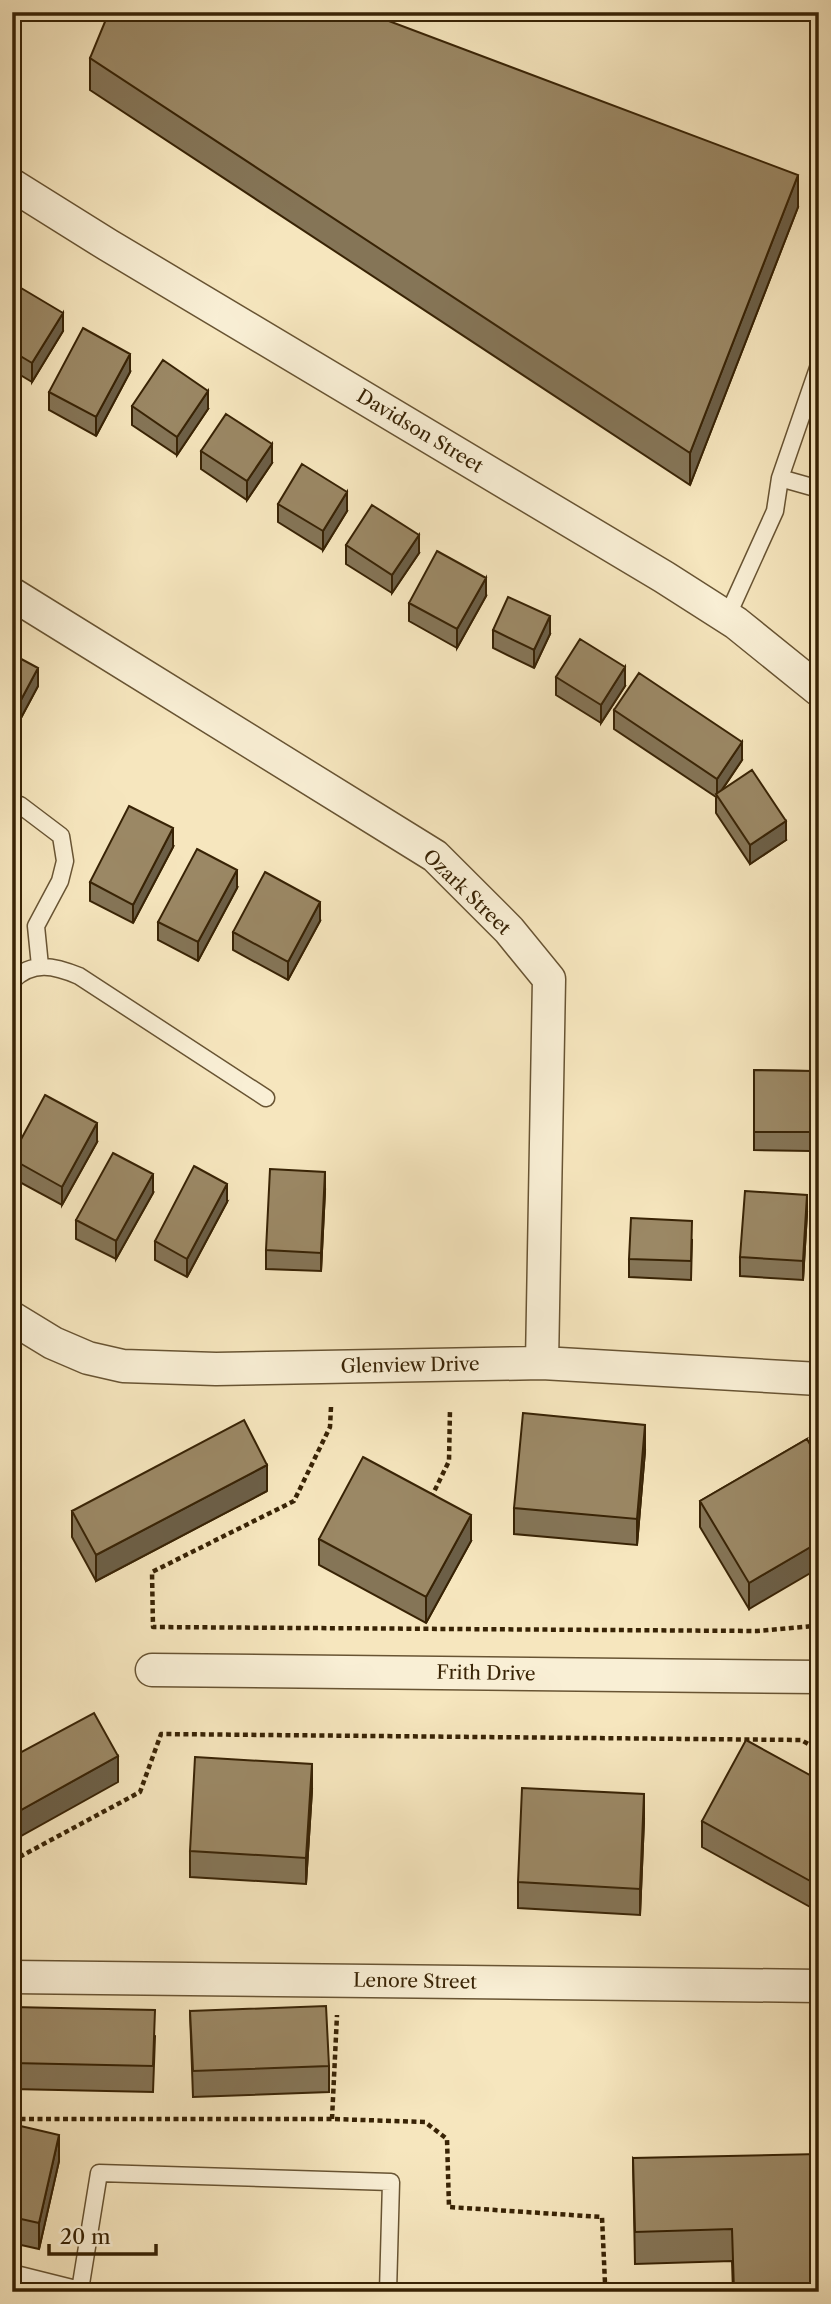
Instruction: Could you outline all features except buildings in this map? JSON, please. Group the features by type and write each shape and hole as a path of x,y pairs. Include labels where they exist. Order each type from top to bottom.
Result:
{"street":[{"name":"Davidson Street","path":"12,185 664,577 727,617 819,690"},
{"name":"Ozark Street","path":"12,594 435,856 509,930 549,979 542,1363"},
{"name":"Glenview Drive","path":"12,1318 53,1343 88,1358 123,1366 216,1368 542,1363 819,1379"},
{"name":"Frith Drive","path":"152,1670 819,1677"},
{"name":"Lenore Street","path":"12,1977 819,1986"}],"lane":[{"path":"727,617 775,511 780,478 819,365"},
{"path":"780,478 819,489"},
{"path":"20,805 61,836 65,861 60,881 36,926 40,966"},
{"path":"12,981 21,972 40,966 61,969 79,976 266,1098"},
{"path":"12,2273 83,2291 99,2173 391,2182 388,2292"}],"path":[{"path":"331,1407 330,1427 294,1501 152,1572 153,1627 757,1631 813,1626 819,1623"},
{"path":"428,1505 449,1461 450,1409"},
{"path":"12,1861 140,1792 161,1734 801,1740 819,1750"},
{"path":"332,2119 337,2011"}]}
